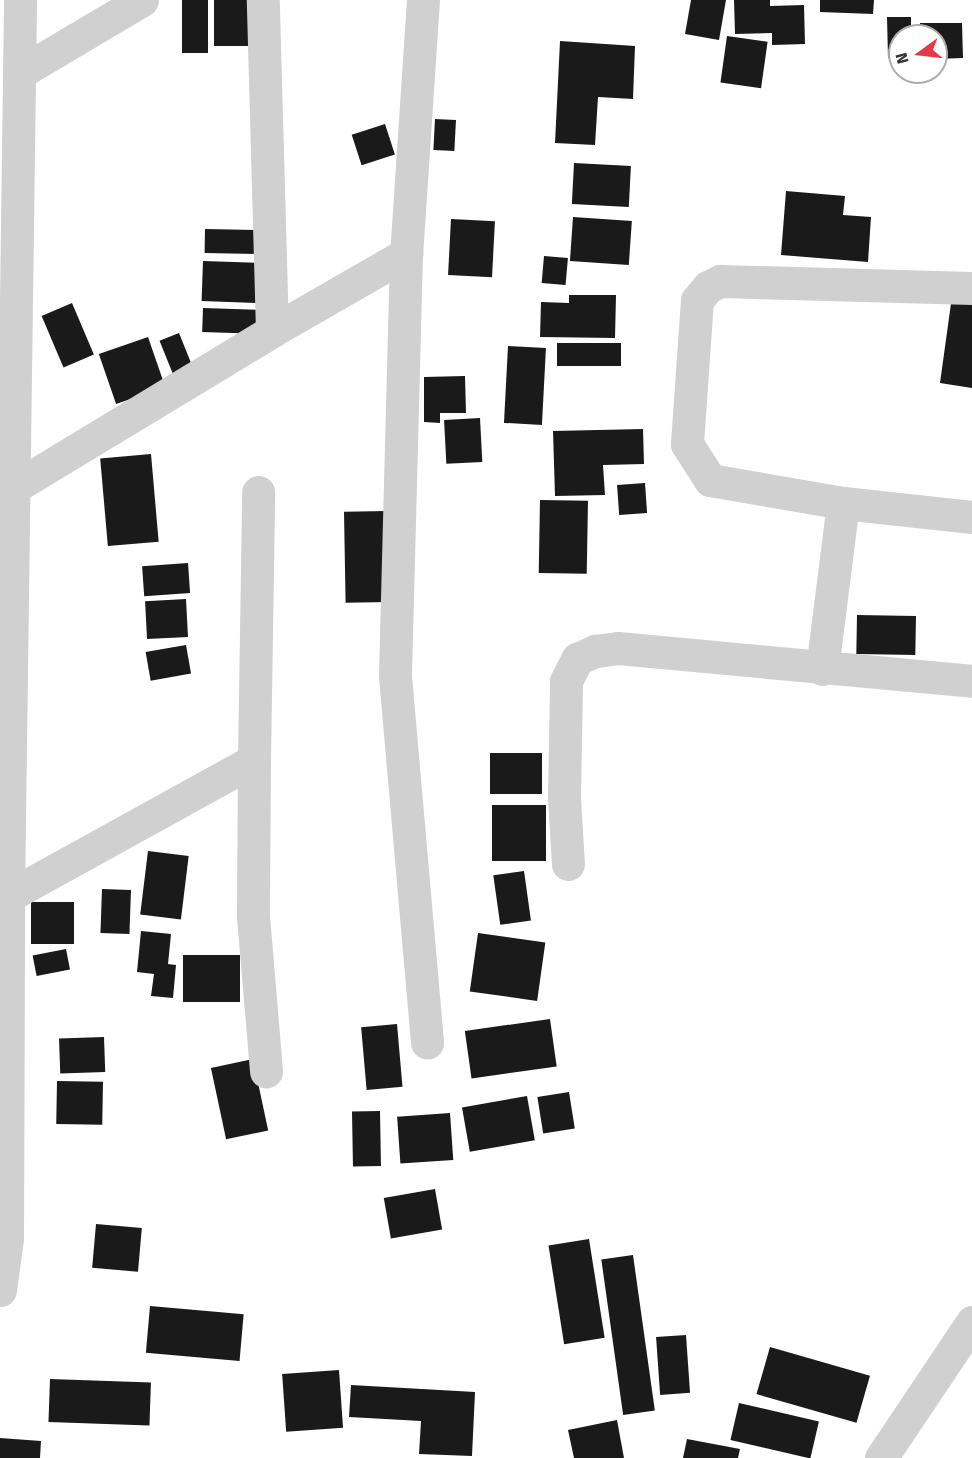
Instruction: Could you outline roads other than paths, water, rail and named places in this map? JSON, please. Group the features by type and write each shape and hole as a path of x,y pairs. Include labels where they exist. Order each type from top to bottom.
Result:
{"street":[{"path":"0,1290 8,1238 8,896 20,0"},
{"path":"19,73 142,0"},
{"path":"263,0 272,331"},
{"path":"423,0 406,254 395,676 428,1043"},
{"path":"13,488 272,331 406,254"},
{"path":"972,288 720,281 708,287 697,300 687,444 710,480 843,503 972,517"},
{"path":"258,492 253,916 266,1071"},
{"path":"822,669 843,503"},
{"path":"568,864 564,798 566,681 577,659 595,651 618,648 822,669 972,681"},
{"path":"8,896 254,760"},
{"path":"881,1458 972,1322"}]}
